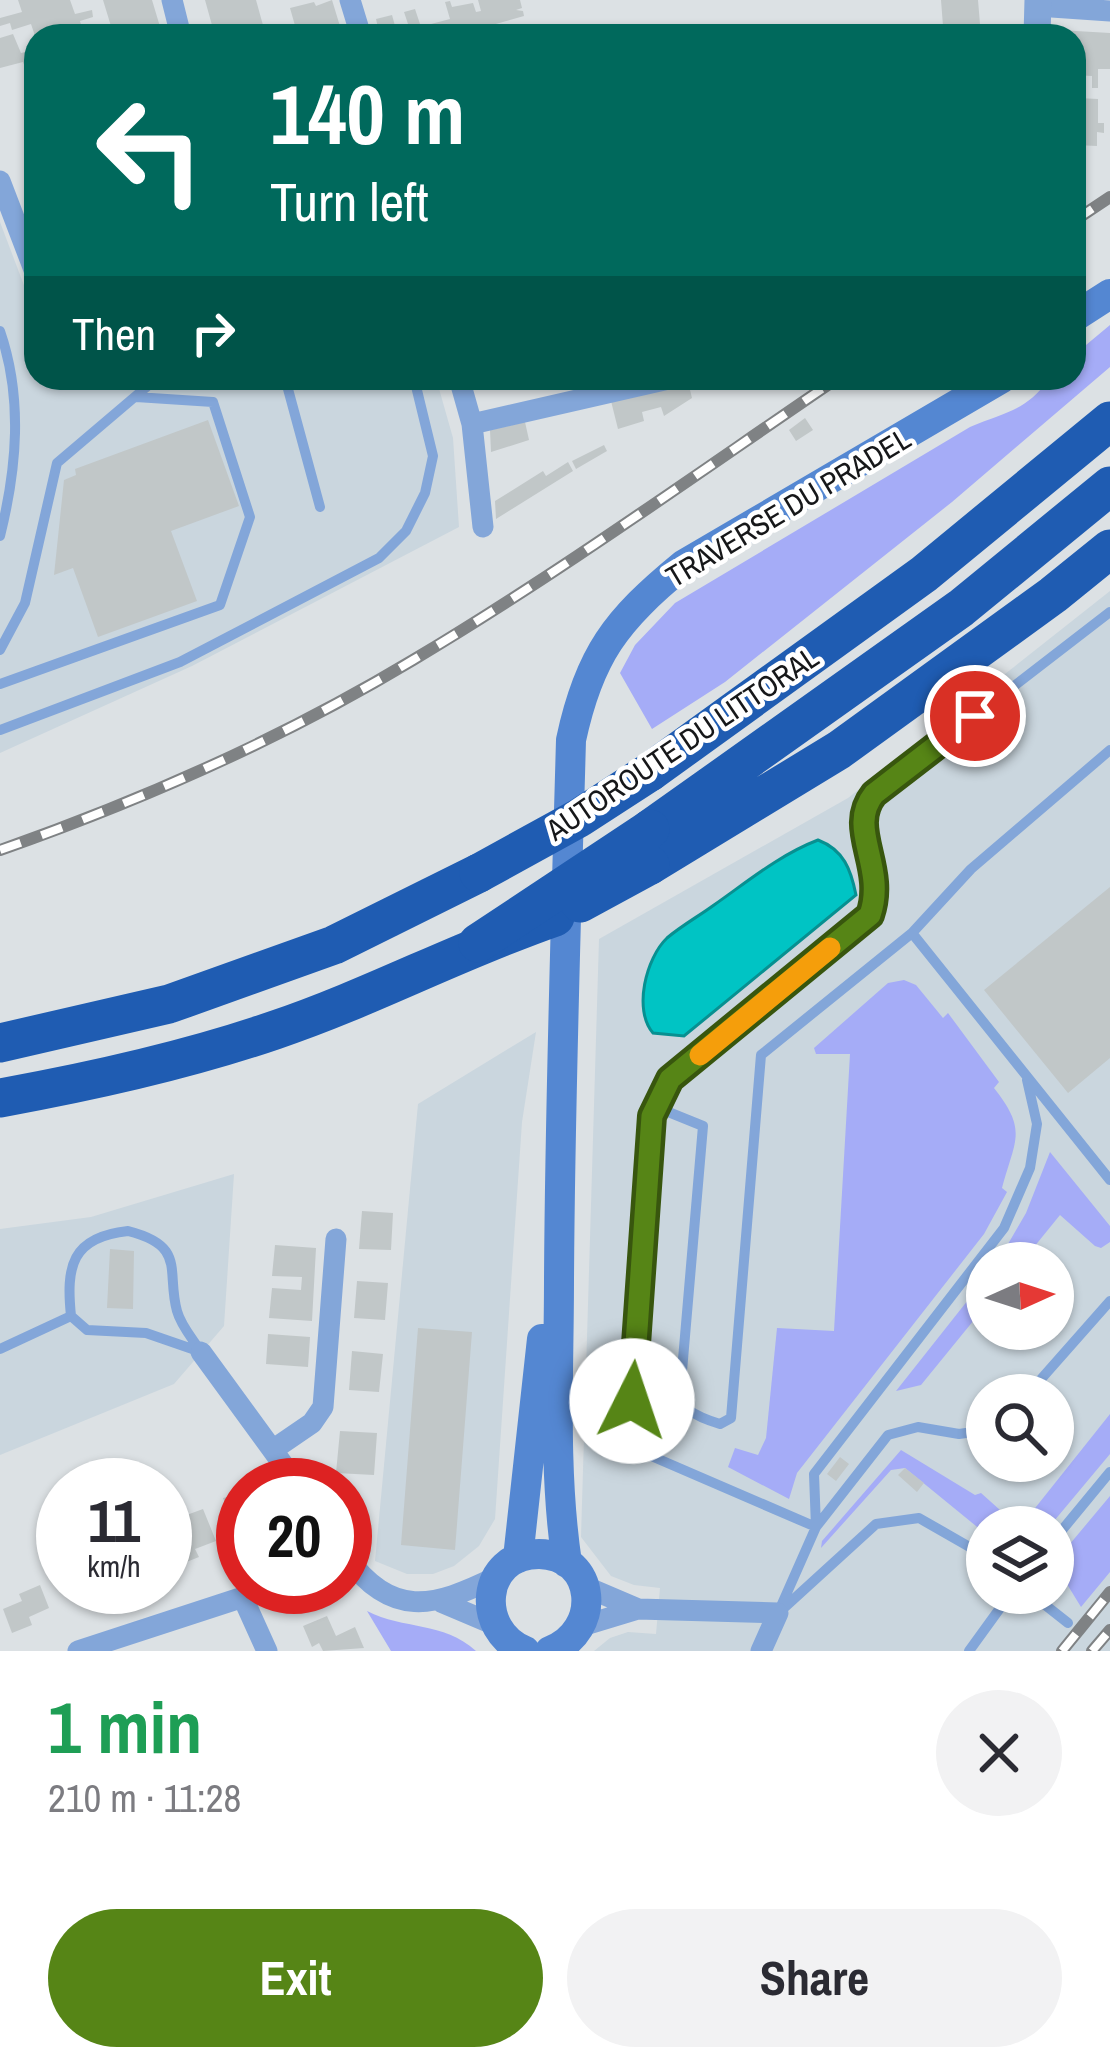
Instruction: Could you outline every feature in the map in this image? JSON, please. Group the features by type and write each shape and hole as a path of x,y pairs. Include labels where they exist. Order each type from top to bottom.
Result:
{"highway":[{"name":"AUTOROUTE DU LITTORAL","path":"0,1043 169,1004 334,945 579,818 924,574 1110,421"},
{"name":"AUTOROUTE DU LITTORAL","path":"0,1098 178,1061 279,1029 478,944 650,847 961,608 1110,486"},
{"path":"650,847 839,751 1110,549"}],"main road":[{"name":"TRAVERSE DU PRADEL","path":"560,1148 571,740 582,688 607,641 642,599 683,565 982,390"},
{"path":"512,1643 489,1608 507,1567 560,1148"},
{"path":"560,1148 560,1516 588,1599 566,1643"},
{"path":"507,1567 552,1556 576,1574"}],"street":[{"path":"1038,3 1110,11"},
{"path":"0,181 24,243"},
{"path":"462,390 472,424 483,527"},
{"path":"472,424 621,390"},
{"path":"274,1449 312,1423 323,1407 336,1239"},
{"path":"201,1352 280,1458"},
{"path":"441,1602 507,1567"},
{"path":"576,1574 638,1610"},
{"path":"372,1585 400,1599 441,1602 512,1643"},
{"path":"78,1651 216,1607"},
{"path":"566,1643 638,1610 778,1613 761,1651"},
{"path":"250,1614 267,1651"}],"lane":[{"path":"0,331 9,356 15,475 0,536"},
{"path":"0,650 25,603 57,463 144,390"},
{"path":"288,390 320,507"},
{"path":"0,730 180,662 379,558 406,531 424,494 433,456 417,390"},
{"path":"0,684 220,604 250,517 213,402 136,398"},
{"path":"816,1527 643,1452 630,1424 652,1116 670,1079 870,915 876,875 862,825 863,808 874,794 1110,612"},
{"path":"664,1382 675,1400 695,1417 720,1424 731,1418 761,1055 912,933 971,868 1110,749"},
{"path":"912,933 1110,1180"},
{"path":"816,1527 814,1474 1004,1228 1030,1168 1037,1124 1026,1076"},
{"path":"632,1401 682,1371 703,1126 656,1107"},
{"path":"128,1232 152,1239 175,1270 179,1317 201,1352 146,1333 87,1330 71,1316 68,1286 74,1259 100,1237 128,1232"},
{"path":"1046,1374 1110,1301"},
{"path":"3,1343 71,1316"},
{"path":"778,1613 816,1527 888,1435 918,1427 966,1433"},
{"path":"1074,1516 1110,1472"},
{"path":"778,1613 876,1525 919,1518 966,1546"},
{"path":"969,1651 996,1614"},
{"path":"1057,1614 1068,1623"}],"shaded area":[{"path":"0,222 24,285 24,390 439,390 453,438 459,527 192,666 0,753"},
{"path":"1110,325 1110,367 1086,388 1086,345"},
{"path":"1040,390 1083,390 952,502 725,682 652,729 620,673 635,645 675,603 970,427 1023,404"},
{"path":"1110,591 1110,1651 594,1651 628,1632 656,1634 660,1588 611,1576 581,1537 599,939 848,798"},
{"path":"818,840 845,862 856,895 684,1036 653,1033 644,1011 645,984 653,958 667,938 777,861"},
{"path":"904,980 916,985 943,1018 948,1013 999,1082 994,1088 1011,1115 1016,1136 1002,1188 1007,1192 984,1234 978,1242 966,1242 966,1257 797,1473 789,1499 728,1467 735,1448 758,1455 766,1438 777,1328 834,1331 850,1054 816,1054 814,1048 888,983"},
{"path":"536,1032 522,1122 495,1519 479,1546 454,1566 433,1574 407,1574 375,1561 418,1104"},
{"path":"1050,1152 1110,1226 1110,1242 1095,1246 1060,1215 1038,1242 1009,1242"},
{"path":"234,1174 224,1326 174,1384 0,1455 0,1229 91,1217"},
{"path":"966,1303 966,1330 921,1385 896,1391"},
{"path":"1110,1414 1110,1454 1067,1506 1037,1506 1056,1482 1074,1482 1074,1459"},
{"path":"901,1450 975,1495 981,1493 996,1506 966,1506 966,1518 905,1468 891,1470 821,1548 822,1541"},
{"path":"1110,1496 1110,1572 1081,1607 1074,1596 1074,1539"},
{"path":"369,1614 437,1630 476,1651 391,1651"}],"building":[{"path":"18,0 70,0 75,14 92,10 93,17 81,24 24,24 12,30 10,23 0,26 0,18 22,12"},
{"path":"103,0 152,0 159,24 110,24"},
{"path":"205,0 256,0 263,24 212,24"},
{"path":"332,0 339,24 295,24 290,8 314,2 316,6"},
{"path":"478,0 520,0 522,8 516,10 524,16 496,24 431,24 450,19 445,2 450,1 452,7 473,3 476,12 481,11"},
{"path":"941,0 978,0 980,24 943,24"},
{"path":"415,9 420,24 408,24 404,12"},
{"path":"392,15 394,24 377,24 376,19"},
{"path":"1086,32 1110,33 1110,69 1098,69 1098,88 1092,88 1092,76 1086,76"},
{"path":"13,34 24,52 24,65 0,68 0,38"},
{"path":"1086,98 1098,99 1098,123 1104,123 1104,133 1097,132 1097,146 1086,146"},
{"path":"656,390 690,390 692,398 664,416 661,407 642,412 644,421 618,429 611,401"},
{"path":"805,418 813,430 796,441 789,430"},
{"path":"208,420 239,506 171,531 197,601 98,637 73,568 54,575 64,480 76,475 75,469"},
{"path":"525,422 529,440 491,452 490,430"},
{"path":"604,445 607,451 576,469 572,461"},
{"path":"568,462 573,471 496,519 495,501 543,471 546,476"},
{"path":"1110,887 1110,1058 1068,1093 984,990"},
{"path":"362,1211 393,1213 391,1250 359,1249"},
{"path":"275,1245 316,1248 312,1321 269,1318 272,1288 301,1290 302,1277 272,1276"},
{"path":"110,1249 134,1251 133,1309 107,1308"},
{"path":"357,1281 388,1283 385,1320 354,1318"},
{"path":"418,1328 472,1332 455,1550 401,1545"},
{"path":"268,1334 310,1337 308,1367 266,1364"},
{"path":"352,1351 383,1354 379,1392 349,1390"},
{"path":"340,1431 377,1433 374,1475 372,1458 337,1458"},
{"path":"840,1457 849,1464 836,1481 827,1474"},
{"path":"905,1468 924,1483 917,1492 898,1475"},
{"path":"203,1509 216,1541 195,1549 199,1557 192,1560 192,1513"},
{"path":"36,1587 36,1614 29,1617 32,1625 12,1633 3,1609 22,1601 19,1594"},
{"path":"327,1616 336,1636 355,1627 364,1648 323,1651 319,1643 312,1647 303,1626"}],"railway":[{"path":"1086,213 1110,197"},
{"path":"0,850 211,766 364,689 521,593 820,390"},
{"path":"1062,1651 1110,1592"},
{"path":"1092,1651 1110,1630"}],"slow traffic":[{"path":"700,1055 830,948"}],"route":[{"path":"632,1401 652,1116 670,1079 870,915 876,875 862,825 863,808 874,794 975,716"}]}
